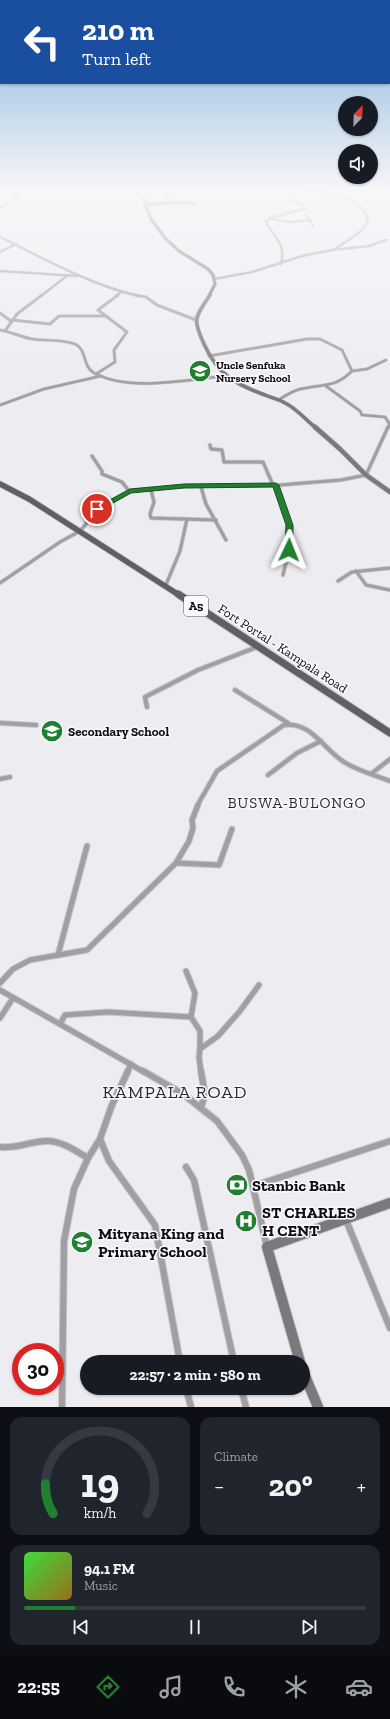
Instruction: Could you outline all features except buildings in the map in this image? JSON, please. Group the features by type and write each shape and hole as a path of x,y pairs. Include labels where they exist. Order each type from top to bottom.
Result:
{"main road":[{"name":"Fort Portal - Kampala Road","path":"0,484 29,499 80,531 390,733"}],"street":[{"path":"39,256 82,277 121,292 146,297 157,305 196,320"},
{"path":"186,256 208,270 214,279 214,289 196,320 196,328 209,356 224,376 260,394 280,399 294,409 340,449 366,475 390,492"},
{"path":"280,264 282,256"},
{"path":"214,279 252,272 304,256"},
{"path":"0,271 82,277"},
{"path":"5,331 11,320 25,307 68,275"},
{"path":"96,374 115,362 114,350 127,332 98,309 121,292"},
{"path":"0,313 11,320 50,324 60,316 106,316"},
{"path":"0,330 33,339 64,341 76,344 82,350 86,366 101,376 121,380 151,382 224,376"},
{"path":"209,356 307,339 320,339 342,350 352,371"},
{"path":"280,399 297,390 326,386 341,382 352,371 367,369 386,360"},
{"path":"0,405 44,389 101,376"},
{"path":"326,386 360,411 362,415 385,417 390,423 366,475"},
{"path":"210,445 211,449 222,450 224,462 263,462 274,485 289,525 289,550 284,575"},
{"path":"92,456 102,471 102,474 122,482 130,491"},
{"path":"0,583 60,542 80,531 86,524 87,518 91,513 130,491 184,486 274,485 341,480 366,475"},
{"path":"201,487 206,504 226,540"},
{"path":"151,490 154,502 150,516 216,520"},
{"path":"165,587 180,551 187,519"},
{"path":"338,581 347,573 390,568"},
{"path":"356,571 366,584 390,590"},
{"path":"147,707 145,697 198,670 257,647"},
{"path":"234,690 288,723 300,726 310,731 344,761 390,781"},
{"path":"0,723 36,725"},
{"path":"0,983 13,969 26,960 38,957 78,953 87,950 176,863 189,841 193,828 192,820 195,810 217,771 288,723"},
{"path":"268,775 297,753 321,741"},
{"path":"372,774 390,759"},
{"path":"0,779 10,777"},
{"path":"176,863 219,865 232,829"},
{"path":"58,955 87,846"},
{"path":"186,971 195,993 191,1017 200,1031 199,1057 205,1095 201,1107"},
{"path":"200,1049 218,1036 240,1011 259,985"},
{"path":"0,990 183,1094 217,1121 242,1155 250,1170 267,1247 298,1355"},
{"path":"0,1018 13,998"},
{"path":"60,1024 65,1015 108,1012 191,1017"},
{"path":"62,1407 64,1242 74,1189 88,1158 100,1139 112,1104 131,1064"},
{"path":"100,1139 109,1162 155,1225 179,1355"},
{"path":"0,1147 19,1147 47,1141 74,1150 88,1158"},
{"path":"254,1186 390,1141"},
{"path":"186,1167 194,1180 232,1355"},
{"path":"267,1247 390,1203"},
{"path":"346,1220 390,1328"},
{"path":"310,1388 318,1407"},
{"path":"188,1395 191,1407"},
{"path":"243,1395 246,1407"}],"place":[{"name":"Uncle Senfuka Nursery School","path":"200,371"},
{"name":"Secondary School","path":"52,731"},
{"name":"Stanbic Bank","path":"237,1185"},
{"name":"ST CHARLES H CENT","path":"246,1221"},
{"name":"Mityana King and Primary School","path":"82,1242"}],"district":[{"name":"BUSWA-BULONGO","path":"297,803"},
{"name":"KAMPALA ROAD","path":"175,1092"}],"route":[{"path":"97,509 130,491 184,486 276,485 289,525 289,550"}]}
